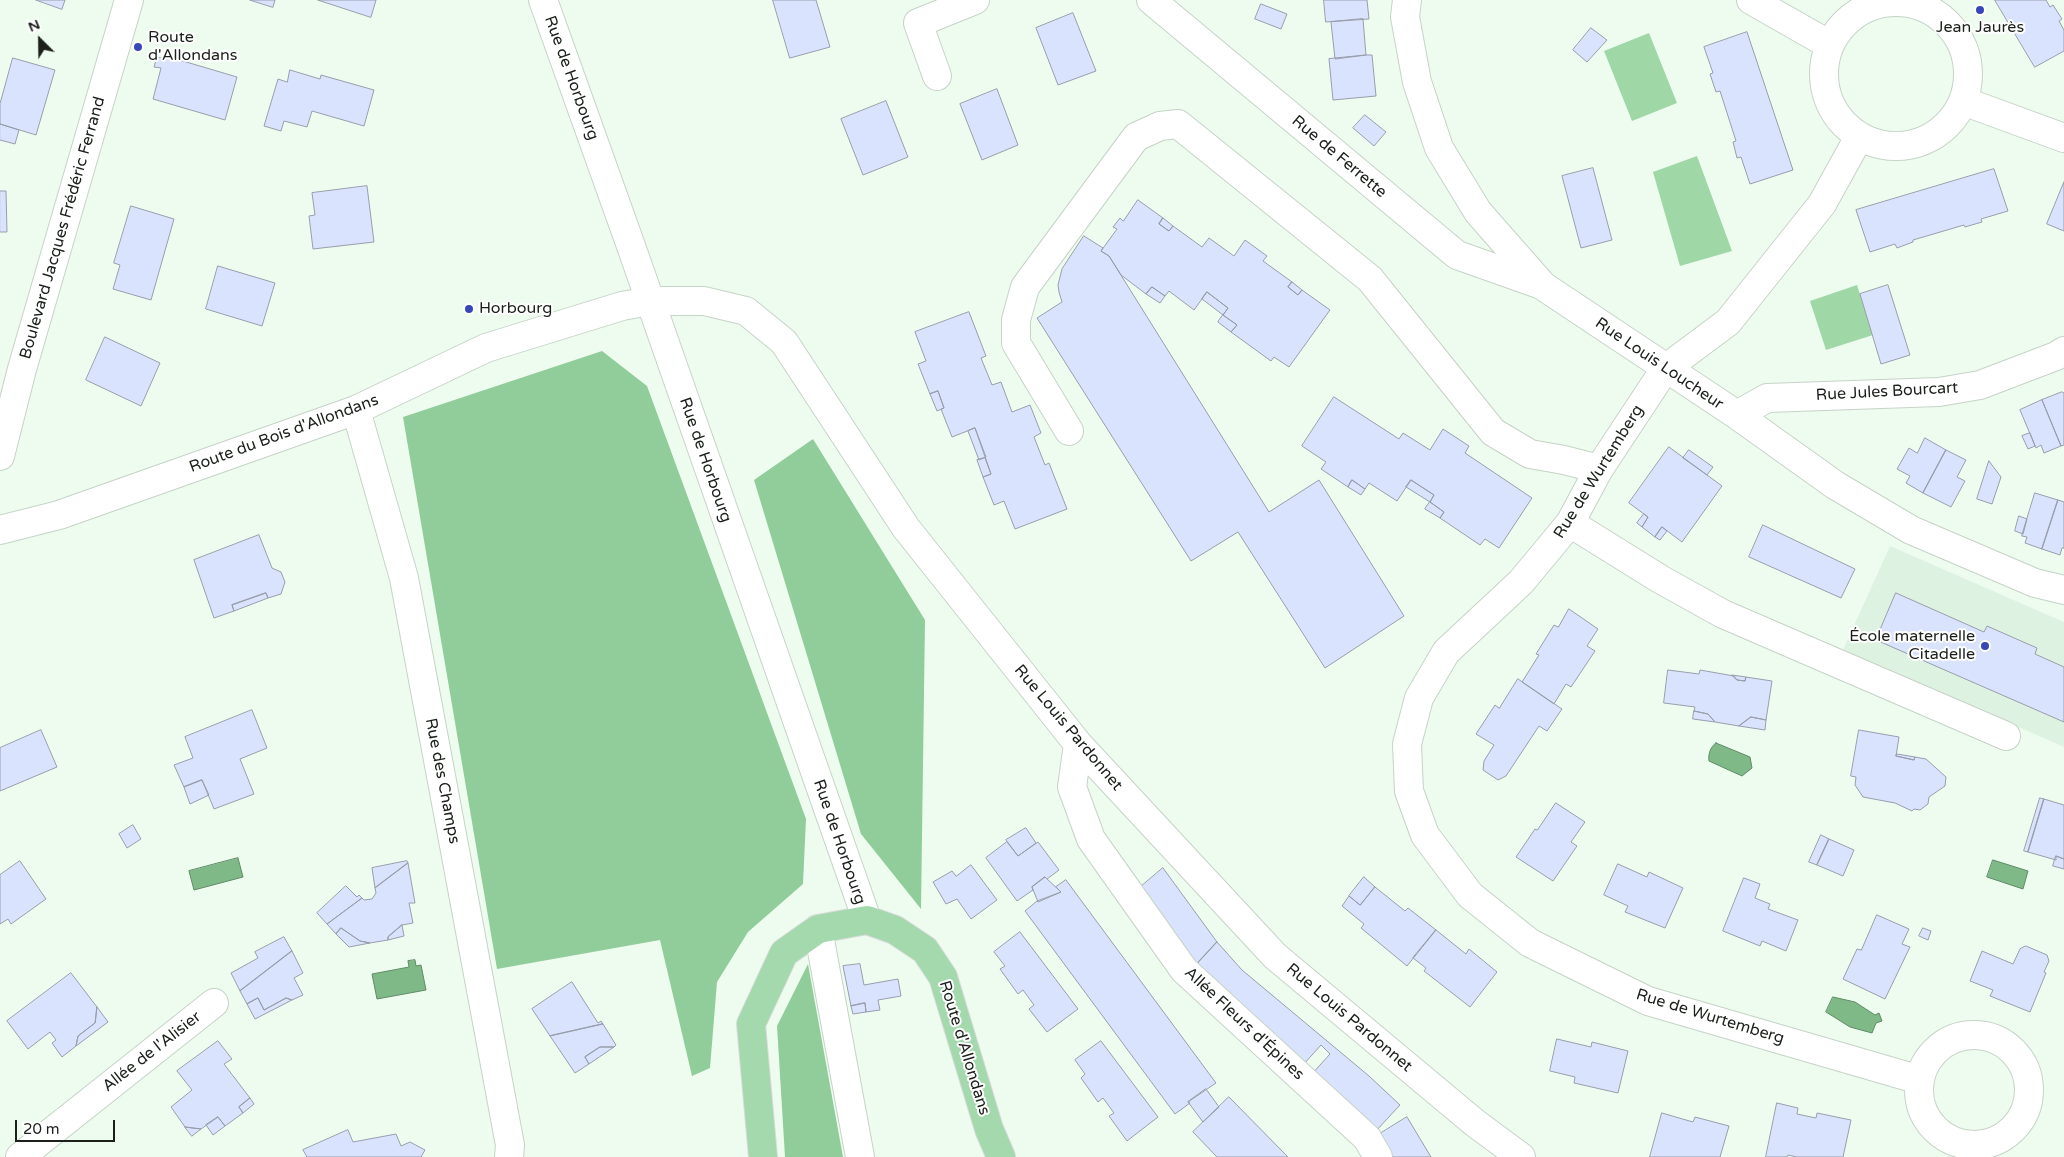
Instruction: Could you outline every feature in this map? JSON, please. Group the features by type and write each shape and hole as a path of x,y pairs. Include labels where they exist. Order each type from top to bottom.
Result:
{"main road":[{"name":"Route d'Allondans","path":"763,1157 751,1024 784,953 818,929 866,920 895,930 925,950 942,977 989,1129 1001,1157"}],"street":[{"name":"Boulevard Jacques Frédéric Ferrand","path":"0,456 11,367 129,0"},
{"name":"Rue de Horbourg","path":"543,0 866,920"},
{"path":"937,76 918,24 975,0"},
{"name":"Rue de Ferrette","path":"1151,0 1457,255 1543,286"},
{"name":"Rue Louis Loucheur","path":"1407,0 1405,17 1417,82 1439,148 1478,212 1543,286 1835,484 1911,530 2035,584 2064,590"},
{"path":"1751,0 1830,45"},
{"path":"1894,2 1916,2 1937,15 1954,32 1965,53 1968,77 1964,101 1950,122 1931,138 1908,146 1883,146 1859,137 1843,124 1831,107 1824,87 1824,65 1830,45 1840,28 1856,14 1874,6 1894,2"},
{"path":"1964,101 2064,138"},
{"path":"1069,431 1016,343 1016,320 1025,287 1136,137 1160,126 1178,124 1370,279 1493,432 1530,454 1599,469"},
{"name":"Rue de Wurtemberg","path":"1859,137 1822,204 1728,322 1665,369 1599,469 1570,523 1522,582 1446,652 1419,698 1407,744 1409,791 1425,835 1470,895 1530,943 1648,1001 1920,1080"},
{"name":"Rue Louis Pardonnet","path":"650,302 704,301 746,311 784,342 906,528 1078,744 1275,956 1474,1123 1521,1157"},
{"name":"Route du Bois d'Allondans","path":"0,530 59,515 356,410 486,348 622,306 650,302"},
{"name":"Rue Jules Bourcart","path":"1737,416 1767,398 1938,392 1980,385 2056,356 2064,351"},
{"name":"Rue des Champs","path":"356,410 404,578 510,1146 509,1157"},
{"path":"1570,523 1660,579 1723,614 2006,736"},
{"name":"Allée Fleurs d'Épines","path":"1078,744 1072,787 1092,839 1184,970 1368,1138 1378,1157"},
{"path":"818,929 860,1157"},
{"name":"Allée de l'Alisier","path":"20,1157 214,1003"},
{"path":"1968,1035 1986,1036 2002,1042 2016,1053 2025,1068 2029,1084 2028,1104 2020,1121 2007,1135 1990,1144 1971,1146 1953,1142 1937,1132 1925,1117 1919,1099 1920,1080 1926,1063 1937,1050 1951,1040 1968,1035"}],"shaded area":[{"path":"1649,33 1677,103 1632,121 1604,51"},
{"path":"1697,156 1732,251 1680,266 1653,172"},
{"path":"1857,285 1873,335 1826,350 1810,301"},
{"path":"602,351 647,386 806,819 803,884 748,932 717,982 710,1068 692,1076 660,940 497,969 403,417"},
{"path":"813,439 925,620 921,909 861,834 754,480"},
{"path":"1890,546 2064,622 2064,747 1843,650"},
{"path":"1716,743 1750,757 1752,768 1742,776 1709,761 1710,751"},
{"path":"238,858 243,877 194,890 189,871"},
{"path":"1993,860 2028,871 2023,889 1987,877"},
{"path":"415,960 416,966 421,965 426,990 377,999 372,974 409,967 408,961"},
{"path":"808,964 843,1157 785,1157 777,1026"},
{"path":"1833,997 1855,1002 1875,1015 1879,1013 1882,1021 1876,1023 1872,1033 1850,1027 1826,1012"}],"building":[{"path":"36,0 65,0 62,9"},
{"path":"250,0 275,0 273,7"},
{"path":"318,0 376,0 371,17"},
{"path":"773,0 816,0 830,47 790,58"},
{"path":"1324,0 1367,0 1369,19 1326,22"},
{"path":"1995,0 2046,0 2050,7 2053,5 2062,19 2059,21 2064,30 2064,51 2035,67"},
{"path":"1261,4 1287,14 1281,29 1255,19"},
{"path":"1073,13 1096,71 1058,85 1036,28"},
{"path":"1363,19 1366,55 1335,59 1331,22"},
{"path":"1591,28 1607,40 1587,62 1573,50"},
{"path":"1747,32 1793,170 1750,184 1741,157 1737,158 1733,142 1736,141 1720,91 1716,92 1710,74 1713,73 1704,47"},
{"path":"1372,55 1376,96 1333,100 1329,59"},
{"path":"166,56 237,77 225,120 153,99 161,68 154,67 157,57 165,59"},
{"path":"13,58 55,70 36,135 0,124 0,104"},
{"path":"290,70 320,79 321,75 374,90 364,126 312,111 307,127 284,121 281,131 264,126 278,79 287,82"},
{"path":"997,89 1018,145 982,160 960,104"},
{"path":"886,101 908,157 863,175 841,119"},
{"path":"1365,115 1386,132 1374,146 1353,128"},
{"path":"0,124 19,130 15,144 0,140"},
{"path":"1593,168 1612,240 1581,248 1562,176"},
{"path":"1994,169 2008,211 1981,219 1982,222 1965,227 1964,225 1913,240 1913,242 1897,248 1895,244 1870,252 1856,210"},
{"path":"2064,182 2064,231 2047,224"},
{"path":"367,186 374,242 313,249 309,216 315,215 312,193"},
{"path":"0,191 6,191 7,232 0,232"},
{"path":"1138,200 1163,218 1159,224 1169,231 1173,226 1202,247 1209,238 1234,256 1245,240 1267,256 1263,261 1292,282 1288,287 1298,295 1302,290 1330,310 1289,367 1274,357 1271,361 1231,332 1237,325 1223,315 1228,308 1207,292 1194,310 1169,291 1165,296 1152,287 1146,294 1121,275 1109,256 1101,251 1117,229 1113,227 1120,218 1123,221"},
{"path":"131,206 174,219 151,300 113,289 120,265 114,263"},
{"path":"1163,218 1173,226 1169,231 1159,224"},
{"path":"1084,236 1103,248 1101,251 1109,256 1269,512 1319,480 1404,616 1325,668 1238,532 1191,561 1037,318 1062,302 1058,285 1062,269"},
{"path":"218,266 275,283 262,326 206,309"},
{"path":"1292,282 1302,290 1298,295 1288,287"},
{"path":"1888,285 1910,355 1881,364 1860,294"},
{"path":"1152,287 1165,296 1160,303 1146,294"},
{"path":"1207,292 1228,308 1223,315 1202,299"},
{"path":"969,312 986,356 981,358 992,385 1001,382 1012,412 1030,405 1041,433 1034,437 1045,465 1049,463 1067,509 1015,529 1004,501 994,505 983,477 991,474 975,428 952,437 941,409 944,408 938,391 930,394 918,364 926,361 915,332"},
{"path":"1223,315 1237,325 1231,332 1218,322"},
{"path":"105,337 160,363 141,406 86,380"},
{"path":"938,391 944,408 937,411 930,394"},
{"path":"2062,392 2064,393 2064,445 2061,446 2042,400"},
{"path":"1334,397 1399,439 1403,433 1430,450 1443,429 1469,446 1465,453 1532,498 1499,548 1485,539 1480,545 1440,518 1444,512 1430,502 1434,495 1411,480 1397,501 1369,483 1365,489 1352,480 1348,487 1321,469 1326,462 1302,446"},
{"path":"2042,400 2061,446 2044,453 2041,445 2036,448 2020,410"},
{"path":"975,428 986,457 979,460 968,431"},
{"path":"2030,433 2035,446 2028,449 2022,436"},
{"path":"1925,438 1946,450 1923,493 1906,483 1910,476 1897,469 1909,448 1917,453"},
{"path":"1669,447 1722,486 1682,542 1662,527 1655,537 1642,527 1648,517 1629,503"},
{"path":"1689,450 1713,467 1707,475 1683,458"},
{"path":"1946,450 1966,460 1957,477 1965,481 1951,507 1923,493"},
{"path":"985,458 991,474 983,477 977,460"},
{"path":"1989,461 2001,477 1992,504 1977,499"},
{"path":"1352,480 1365,489 1361,495 1348,487"},
{"path":"1411,480 1434,495 1430,502 1406,487"},
{"path":"2035,493 2058,500 2042,549 2025,543 2027,537 2022,536"},
{"path":"2058,500 2064,502 2064,548 2062,548 2060,555 2042,549"},
{"path":"1430,502 1444,512 1440,518 1425,509"},
{"path":"1644,514 1648,517 1642,527 1637,523"},
{"path":"2019,516 2027,519 2023,534 2015,531"},
{"path":"1763,525 1855,569 1841,598 1749,557"},
{"path":"1662,527 1667,531 1660,540 1655,537"},
{"path":"259,535 272,568 281,572 285,582 281,594 268,598 266,593 232,605 234,611 214,618 194,560"},
{"path":"266,593 268,598 234,611 232,605"},
{"path":"1896,593 1984,632 1987,626 2037,648 2035,654 2064,667 2064,722 1876,640"},
{"path":"1569,609 1598,629 1587,646 1595,651 1571,687 1566,684 1554,704 1522,682 1539,655 1536,654 1554,625 1558,627"},
{"path":"1668,670 1699,674 1700,670 1734,676 1737,680 1745,681 1746,677 1772,681 1766,720 1751,717 1739,726 1715,722 1708,714 1694,711 1695,707 1664,703"},
{"path":"1732,675 1746,677 1745,681 1737,680"},
{"path":"1518,679 1562,709 1547,731 1539,726 1506,776 1498,780 1483,770 1484,761 1494,745 1476,734 1495,705 1499,708"},
{"path":"252,710 267,748 240,759 254,794 214,809 202,780 184,787 174,765 193,758 185,737"},
{"path":"1694,711 1708,714 1715,722 1693,719"},
{"path":"1751,717 1766,720 1765,730 1739,726"},
{"path":"41,730 57,767 0,791 0,748"},
{"path":"1859,730 1899,737 1896,756 1914,760 1915,757 1926,759 1946,777 1945,786 1929,797 1928,804 1920,810 1914,809 1912,811 1895,803 1863,797 1855,785 1856,777 1851,776"},
{"path":"1897,754 1915,757 1914,760 1896,756"},
{"path":"202,780 209,795 190,804 184,787"},
{"path":"2040,798 2044,799 2028,852 2024,851"},
{"path":"2044,799 2064,805 2064,859 2056,856 2056,860 2028,852"},
{"path":"1556,803 1585,822 1571,842 1577,846 1553,881 1516,857"},
{"path":"133,825 141,839 127,848 119,834"},
{"path":"1026,828 1036,843 1018,856 1006,840"},
{"path":"1821,835 1829,839 1817,865 1809,862"},
{"path":"1829,839 1854,850 1843,876 1817,865"},
{"path":"1007,842 1018,856 1038,842 1059,870 1047,879 1045,877 1032,887 1033,890 1017,901 986,858"},
{"path":"2056,856 2064,859 2064,869 2053,866"},
{"path":"20,861 46,899 11,924 8,919 0,924 0,875"},
{"path":"407,861 408,863 375,888 372,868"},
{"path":"408,863 415,903 409,903 413,923 402,925 388,937 388,940 370,943 360,941 341,928 336,934 327,924 362,898 364,900 372,899 376,893 375,888"},
{"path":"1618,864 1647,877 1649,872 1683,888 1665,928 1625,912 1628,906 1604,895"},
{"path":"971,865 997,900 971,919 957,899 946,904 933,882 952,871 956,876"},
{"path":"1163,868 1217,942 1194,967 1137,890"},
{"path":"1045,877 1061,892 1038,902 1032,887"},
{"path":"1364,877 1375,887 1360,905 1349,896"},
{"path":"1744,878 1760,884 1755,898 1770,904 1768,909 1798,920 1786,951 1762,941 1760,946 1723,931"},
{"path":"1066,880 1216,1083 1188,1102 1190,1103 1175,1114 1025,911 1037,901 1061,892 1056,887"},
{"path":"346,886 357,897 359,895 362,898 327,924 317,913"},
{"path":"1375,887 1405,911 1408,908 1436,930 1407,966 1361,928 1364,924 1342,906 1349,896 1360,905"},
{"path":"1877,915 1909,929 1902,944 1910,947 1885,999 1843,979 1857,949 1861,950"},
{"path":"402,925 404,936 388,940 388,937"},
{"path":"341,928 360,941 370,943 349,947 336,934"},
{"path":"1923,928 1931,931 1928,940 1919,936"},
{"path":"1436,930 1466,954 1469,949 1497,972 1470,1007 1424,971 1426,968 1413,958"},
{"path":"1020,932 1078,1009 1047,1032 1029,1009 1034,1005 1023,990 1018,994 1000,969 1005,966 994,952"},
{"path":"284,937 292,951 240,991 231,973 258,958 255,952"},
{"path":"1217,942 1242,970 1369,1076 1400,1105 1375,1132 1311,1075 1330,1054 1321,1045 1302,1066 1194,967"},
{"path":"2026,946 2047,955 2049,961 2030,1012 1990,996 1993,990 1970,981 1982,951 2013,964 2020,949"},
{"path":"292,951 303,973 294,978 303,995 292,1000 286,998 264,1010 258,998 247,1004 240,991"},
{"path":"860,964 864,985 898,979 901,996 878,1000 880,1010 866,1012 865,1003 851,1006 843,966"},
{"path":"71,973 97,1007 95,1023 78,1036 76,1046 62,1057 52,1043 56,1040 50,1032 28,1049 7,1021"},
{"path":"572,982 598,1023 601,1021 603,1024 550,1036 532,1009"},
{"path":"258,998 264,1010 286,998 292,1000 255,1019 247,1004"},
{"path":"865,1003 866,1012 853,1014 851,1006"},
{"path":"97,1007 108,1022 76,1046 78,1036 95,1023"},
{"path":"603,1024 616,1045 614,1047 600,1047 585,1057 589,1064 575,1073 550,1036"},
{"path":"1557,1039 1591,1047 1592,1042 1628,1051 1618,1093 1574,1083 1575,1077 1550,1071"},
{"path":"218,1041 232,1059 224,1064 250,1098 239,1107 243,1113 225,1126 218,1117 201,1129 185,1127 171,1107 192,1090 177,1071"},
{"path":"1101,1041 1158,1117 1127,1141 1109,1116 1114,1113 1103,1098 1098,1102 1081,1078 1085,1074 1075,1060"},
{"path":"600,1047 614,1047 589,1064 585,1057"},
{"path":"1206,1089 1219,1107 1203,1122 1188,1102"},
{"path":"1229,1097 1288,1157 1217,1157 1193,1132"},
{"path":"250,1098 254,1104 243,1113 239,1107"},
{"path":"1777,1103 1798,1108 1797,1114 1816,1118 1817,1113 1851,1120 1843,1157 1797,1157 1788,1155 1787,1157 1766,1157"},
{"path":"1662,1113 1693,1122 1695,1117 1729,1126 1720,1157 1650,1157"},
{"path":"218,1117 225,1126 213,1135 206,1125"},
{"path":"1407,1117 1431,1157 1391,1157 1378,1135"},
{"path":"185,1127 201,1129 192,1136"},
{"path":"348,1130 353,1142 396,1134 401,1146 410,1142 425,1150 421,1157 307,1157 303,1150"}],"place":[{"name":"Jean Jaurès","path":"1980,10"},
{"name":"Route d'Allondans","path":"138,47"},
{"name":"Horbourg","path":"469,309"},
{"name":"École maternelle Citadelle","path":"1985,646"}]}
